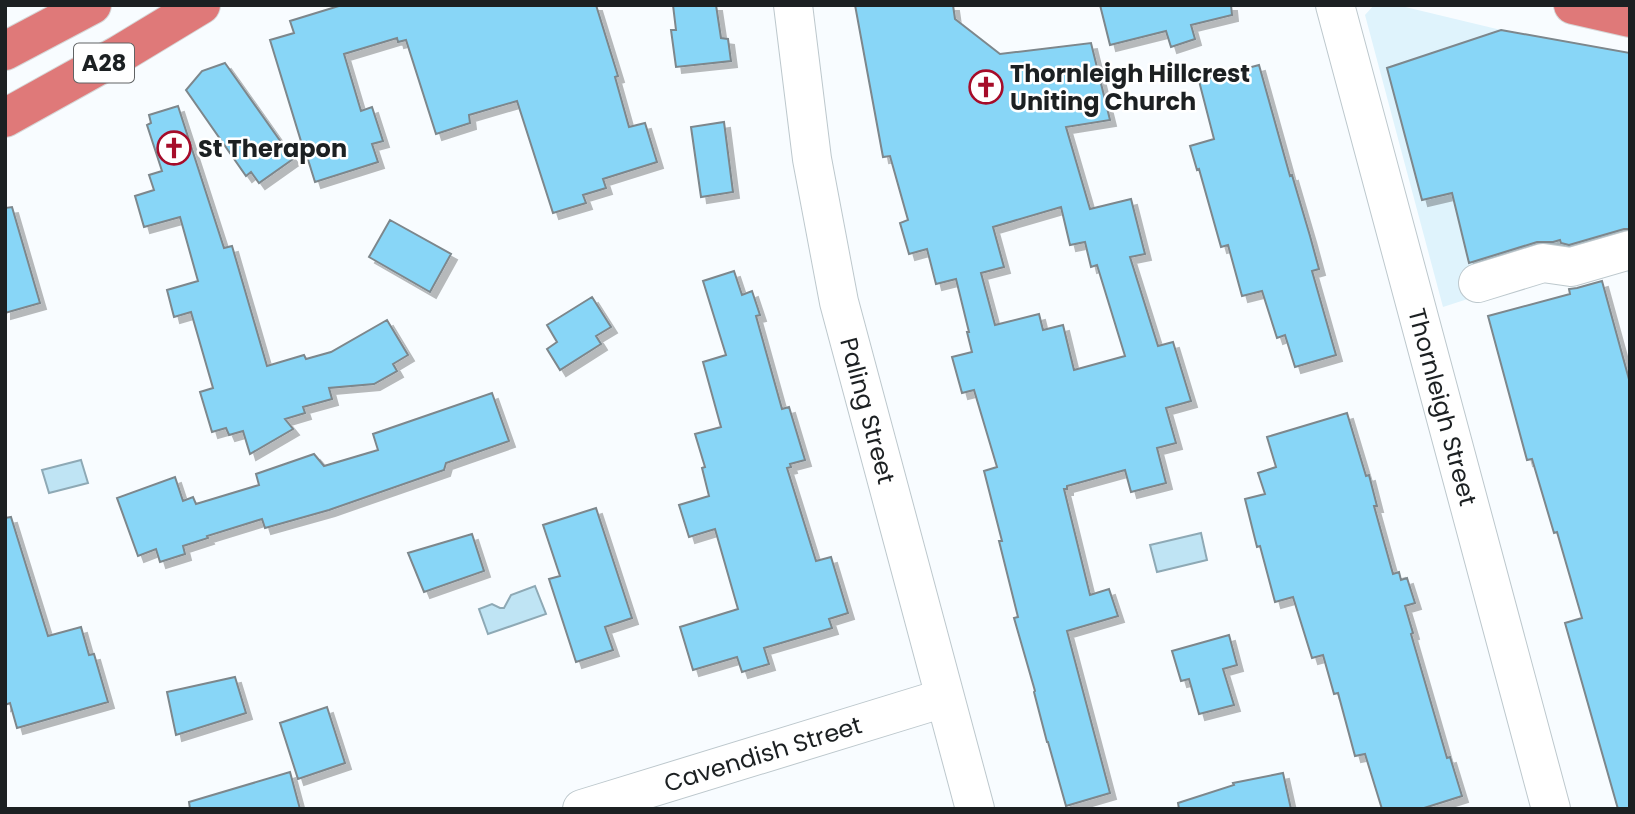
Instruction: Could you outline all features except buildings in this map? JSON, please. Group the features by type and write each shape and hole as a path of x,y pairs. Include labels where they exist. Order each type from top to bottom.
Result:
{"highway":[{"name":"A28","path":"5,51 92,5"},
{"name":"A28","path":"5,118 121,54 201,5"},
{"path":"1573,5 1630,18"}],"street":[{"name":"Paling Street","path":"793,5 812,159 839,302 975,809"},
{"name":"Thornleigh Street","path":"1335,5 1551,809"},
{"path":"1478,283 1544,263 1571,267 1630,250"},
{"name":"Cavendish Street","path":"582,809 944,698"}],"shaded area":[{"path":"1374,5 1397,5 1501,30 1630,53 1630,282 1625,264 1540,278 1443,307 1365,15"}],"water":[{"path":"81,460 88,483 49,493 42,470"},
{"path":"1201,533 1207,560 1157,572 1150,545"},
{"path":"535,586 546,614 488,634 479,609 492,604 504,608 511,595"}],"place":[{"name":"Thornleigh Hillcrest Uniting Church","path":"986,87"},
{"name":"St Therapon","path":"174,148"}]}
